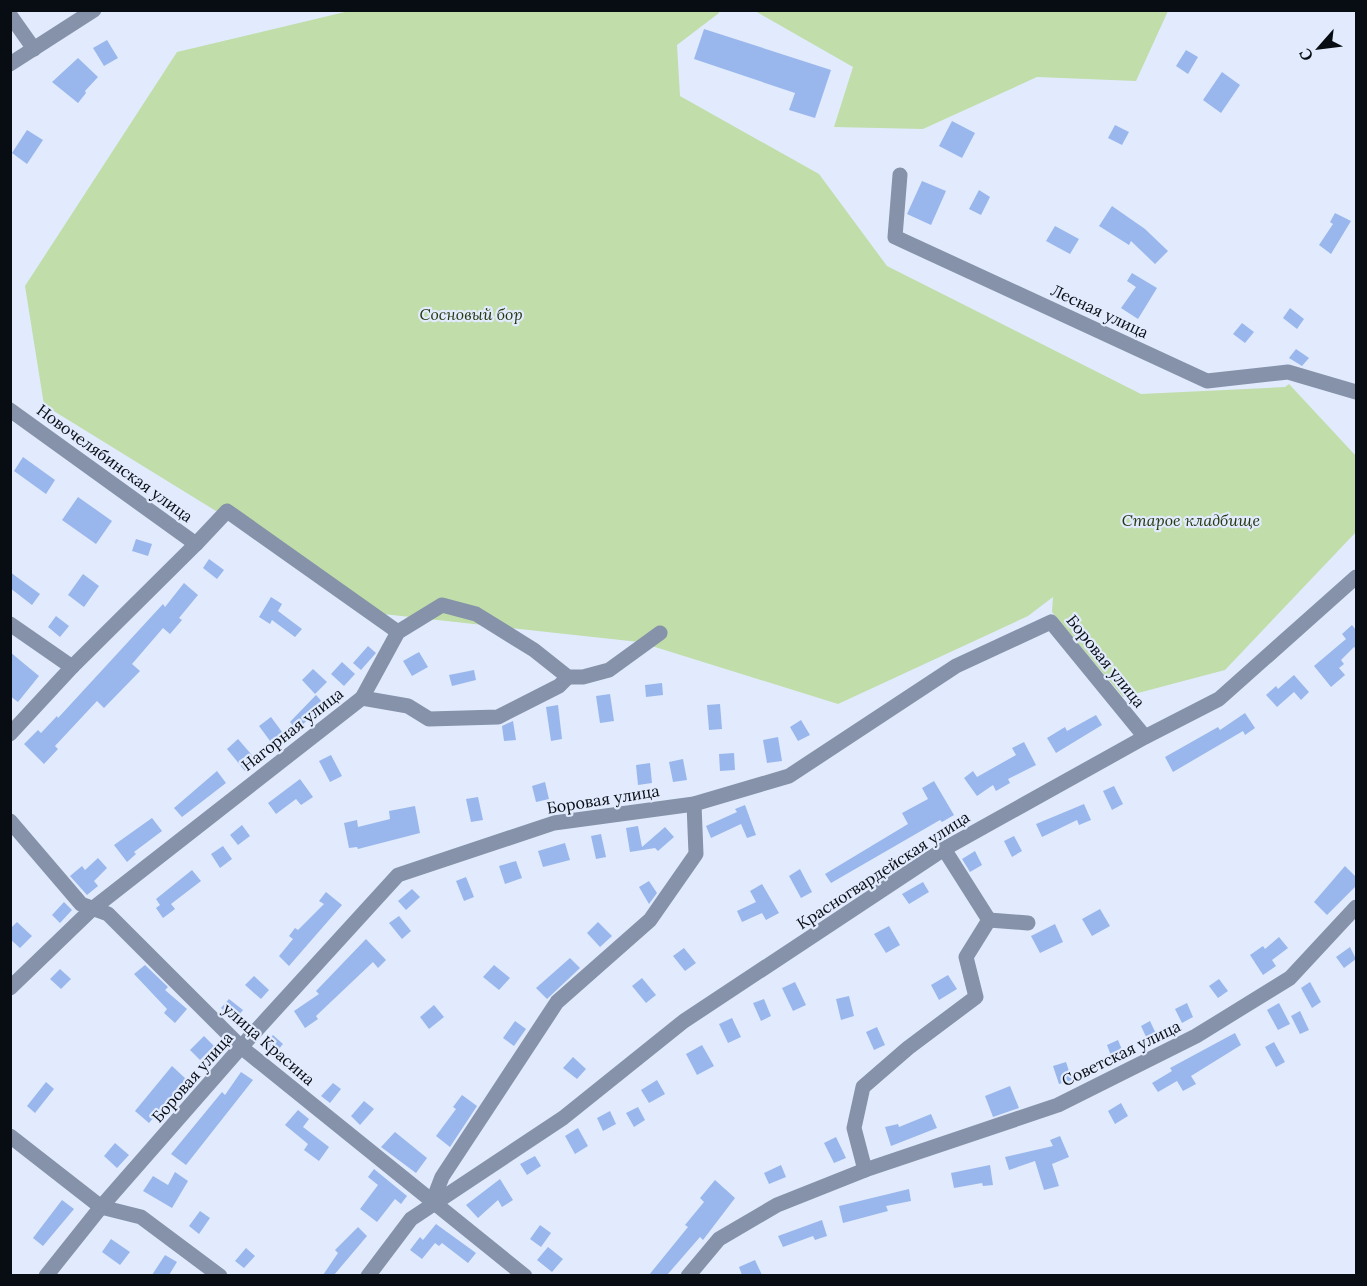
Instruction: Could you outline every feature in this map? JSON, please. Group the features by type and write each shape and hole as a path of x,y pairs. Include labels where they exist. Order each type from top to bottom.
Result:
{"street":[{"path":"10,64 94,10"},
{"path":"10,15 34,49"},
{"name":"Лесная улица","path":"900,175 895,237 1207,381 1288,372 1356,392"},
{"name":"Новочелябинская улица","path":"10,410 196,544 227,511 398,632"},
{"path":"10,734 72,667 196,544"},
{"name":"Красногвардейская улица","path":"368,1275 411,1219 563,1118 684,1021 944,849 1145,737 1220,699 1356,577"},
{"name":"Нагорная улица","path":"10,987 91,910 362,698 398,632 442,605 476,614 534,650 568,677"},
{"name":"Боровая улица","path":"46,1275 101,1207 241,1047 398,876 555,823 694,804 789,776 956,666 1051,622 1145,737"},
{"path":"10,624 72,667"},
{"path":"362,698 408,706 429,719 498,717 559,686 568,677 583,677 609,670 660,633"},
{"name":"Красногвардейская улица","path":"432,1203 442,1177 557,1002 650,920 696,854 694,804"},
{"name":"улица Красина","path":"10,821 81,904 108,915 241,1047 432,1203 525,1275"},
{"path":"944,849 990,920"},
{"name":"Советская улица","path":"688,1275 719,1239 777,1205 865,1170 1058,1105 1196,1036 1290,978 1356,907"},
{"path":"990,920 1028,923"},
{"path":"865,1170 854,1128 863,1087 908,1048 976,997 966,957 990,920"},
{"path":"10,1136 101,1207 141,1217 220,1275"}],"green space":[{"name":"Сосновый бор","path":"349,11 718,11 719,13 677,45 680,96 819,174 887,266 1141,394 1285,387 1289,384 1356,456 1356,532 1225,670 1123,697 1052,612 1053,597 1028,616 838,704 639,642 383,614 44,405 25,286 177,52"},
{"path":"755,11 1168,11 1136,81 1037,77 923,129 834,127 853,67"}],"building":[{"path":"704,29 831,70 815,118 789,110 795,93 694,59"},
{"path":"107,40 118,58 104,66 93,48"},
{"path":"1186,50 1198,57 1188,74 1176,66"},
{"path":"78,58 98,77 78,103 52,82"},
{"path":"1222,72 1240,85 1221,113 1203,100"},
{"path":"952,121 975,133 962,158 939,146"},
{"path":"1115,125 1129,132 1122,145 1108,138"},
{"path":"27,130 43,140 27,164 12,153"},
{"path":"922,181 946,191 931,225 907,214"},
{"path":"979,190 990,197 981,215 969,209"},
{"path":"1112,206 1145,229 1168,251 1155,264 1131,241 1129,245 1099,226"},
{"path":"1335,213 1351,221 1331,254 1319,245 1333,224 1330,222"},
{"path":"1055,226 1079,239 1070,254 1046,241"},
{"path":"1132,273 1157,288 1138,319 1121,308 1136,287 1127,281"},
{"path":"1290,308 1304,319 1297,329 1283,318"},
{"path":"1242,323 1254,332 1245,343 1233,334"},
{"path":"1296,349 1309,358 1302,366 1289,358"},
{"path":"23,457 55,480 46,494 14,471"},
{"path":"78,497 112,521 96,544 62,520"},
{"path":"136,539 152,544 148,556 132,551"},
{"path":"209,559 224,570 217,579 203,568"},
{"path":"10,572 40,594 32,605 10,588"},
{"path":"83,574 99,586 84,607 68,595"},
{"path":"184,583 198,595 179,618 182,620 170,634 163,628 132,664 140,671 104,708 97,701 55,746 58,749 44,764 24,744 38,730 41,733 57,716 58,718 163,604 165,607"},
{"path":"271,597 282,604 278,611 302,629 295,637 272,620 270,624 259,617"},
{"path":"56,616 69,626 60,637 48,627"},
{"path":"1352,625 1356,630 1356,649 1354,647 1341,660 1344,664 1339,668 1345,675 1331,687 1314,666 1346,639 1342,634"},
{"path":"368,646 376,653 361,670 353,663"},
{"path":"10,652 39,676 18,702 10,696"},
{"path":"419,652 428,667 412,676 403,661"},
{"path":"342,662 355,674 344,686 331,674"},
{"path":"313,669 327,682 315,694 302,680"},
{"path":"474,670 476,680 452,686 449,675"},
{"path":"1294,675 1309,692 1301,700 1294,692 1277,707 1266,695 1276,686 1278,689"},
{"path":"662,683 663,695 646,697 645,685"},
{"path":"610,694 614,721 600,723 596,696"},
{"path":"316,695 324,704 297,730 290,722"},
{"path":"720,704 722,729 709,730 707,705"},
{"path":"558,705 562,739 551,741 546,707"},
{"path":"1245,713 1255,728 1245,735 1243,731 1173,772 1165,757 1218,727 1220,730"},
{"path":"1096,715 1102,725 1056,753 1047,738 1065,727 1067,731"},
{"path":"271,717 285,736 273,745 259,726"},
{"path":"801,720 810,735 798,741 790,727"},
{"path":"513,721 516,740 504,741 502,726"},
{"path":"778,737 782,761 767,763 763,740"},
{"path":"238,739 257,761 245,771 227,749"},
{"path":"1024,742 1036,765 1008,779 1010,783 996,791 993,785 977,796 964,778 973,771 977,777 1016,755 1012,748"},
{"path":"734,753 735,770 720,771 719,754"},
{"path":"331,755 342,776 330,782 319,761"},
{"path":"683,759 687,780 673,782 669,762"},
{"path":"650,763 652,783 638,785 636,765"},
{"path":"217,771 226,783 182,817 174,808"},
{"path":"300,779 313,797 301,805 296,799 276,814 268,803"},
{"path":"934,781 954,815 942,822 940,820 831,883 825,874 908,824 902,813 928,799 922,788"},
{"path":"545,782 549,799 536,802 532,786"},
{"path":"1114,786 1123,804 1112,810 1103,791"},
{"path":"478,797 483,820 471,822 466,799"},
{"path":"1084,804 1091,820 1079,825 1077,820 1042,837 1036,824"},
{"path":"745,805 756,835 747,838 741,824 711,838 706,826 737,812 735,809"},
{"path":"415,806 420,833 358,849 357,847 349,848 344,823 357,820 358,827 390,819 389,811"},
{"path":"152,818 162,831 134,852 136,854 127,862 114,845"},
{"path":"242,825 250,836 238,845 230,835"},
{"path":"638,826 642,847 665,827 674,837 658,851 655,848 630,852 626,828"},
{"path":"601,834 606,857 596,859 591,836"},
{"path":"1014,836 1022,851 1012,857 1004,841"},
{"path":"565,843 570,860 543,867 538,851"},
{"path":"223,846 232,859 220,868 211,854"},
{"path":"975,851 982,865 970,872 962,859"},
{"path":"98,858 107,868 94,881 98,886 87,895 70,876 82,866 85,870"},
{"path":"516,861 522,878 505,884 499,866"},
{"path":"1345,866 1356,877 1356,886 1327,915 1314,902"},
{"path":"800,869 812,892 801,898 789,876"},
{"path":"192,870 201,881 171,904 175,909 163,918 156,908 160,905 156,899"},
{"path":"466,877 474,897 464,901 456,881"},
{"path":"649,881 657,893 649,904 639,887"},
{"path":"923,882 929,892 909,904 902,894"},
{"path":"762,884 779,913 766,920 762,913 742,922 737,911 756,902 750,891"},
{"path":"412,889 420,897 406,910 398,901"},
{"path":"326,892 342,905 289,966 279,956 293,939 289,936 295,928 298,930 324,904 319,901"},
{"path":"64,902 72,910 60,923 52,915"},
{"path":"1100,909 1110,926 1092,936 1082,919"},
{"path":"399,916 411,931 402,939 389,923"},
{"path":"17,922 32,936 20,948 10,939 10,929"},
{"path":"598,922 612,936 600,947 587,933"},
{"path":"1055,924 1063,942 1040,953 1031,936"},
{"path":"889,926 900,945 886,953 874,934"},
{"path":"1279,937 1288,948 1272,960 1276,966 1263,975 1250,955 1263,946 1265,949"},
{"path":"366,939 386,960 378,968 373,962 316,1016 318,1019 305,1028 294,1011 319,994 316,991"},
{"path":"1350,947 1356,959 1344,968 1336,957"},
{"path":"684,948 696,963 685,971 673,956"},
{"path":"570,958 580,968 547,999 536,988"},
{"path":"145,965 168,987 165,990 187,1009 175,1023 164,1013 167,1009 134,974"},
{"path":"494,965 510,978 499,990 483,977"},
{"path":"60,969 71,979 61,989 50,979"},
{"path":"948,975 957,989 939,1000 931,985"},
{"path":"254,976 269,990 261,999 245,985"},
{"path":"642,978 656,995 646,1003 632,986"},
{"path":"1219,979 1228,991 1218,998 1209,986"},
{"path":"795,982 806,1005 793,1011 782,988"},
{"path":"1310,982 1321,1002 1312,1008 1301,988"},
{"path":"849,996 854,1016 841,1020 836,999"},
{"path":"229,999 243,1010 235,1020 221,1008"},
{"path":"764,999 771,1016 761,1021 753,1003"},
{"path":"1187,1003 1193,1017 1182,1023 1175,1009"},
{"path":"1279,1003 1290,1024 1278,1030 1267,1010"},
{"path":"434,1005 444,1017 429,1029 420,1017"},
{"path":"1300,1011 1309,1030 1300,1034 1291,1016"},
{"path":"732,1018 741,1037 728,1043 719,1024"},
{"path":"515,1021 526,1029 514,1046 503,1038"},
{"path":"1150,1021 1158,1038 1149,1043 1141,1026"},
{"path":"877,1027 885,1045 874,1050 866,1032"},
{"path":"1235,1033 1241,1045 1191,1076 1196,1084 1183,1091 1177,1081 1158,1092 1152,1083 1172,1071 1170,1068"},
{"path":"273,1035 283,1044 273,1056 263,1047"},
{"path":"204,1036 214,1046 200,1060 190,1050"},
{"path":"1118,1040 1125,1057 1113,1061 1107,1045"},
{"path":"1274,1042 1285,1062 1276,1067 1265,1047"},
{"path":"702,1045 714,1066 697,1075 686,1054"},
{"path":"573,1057 586,1069 577,1079 563,1068"},
{"path":"1066,1062 1072,1080 1059,1084 1053,1066"},
{"path":"172,1066 186,1079 149,1123 135,1111"},
{"path":"241,1072 253,1080 186,1165 171,1154 222,1092 225,1095"},
{"path":"657,1080 665,1094 649,1103 641,1090"},
{"path":"46,1082 54,1089 35,1113 27,1106"},
{"path":"333,1083 341,1089 330,1103 321,1096"},
{"path":"1010,1086 1019,1108 993,1117 985,1096"},
{"path":"462,1095 477,1106 450,1147 436,1136 456,1109 453,1107"},
{"path":"364,1101 374,1109 360,1125 351,1116"},
{"path":"1121,1103 1128,1116 1115,1124 1108,1111"},
{"path":"638,1107 645,1120 634,1127 626,1113"},
{"path":"298,1110 309,1119 303,1127 329,1147 319,1161 304,1150 308,1144 285,1125"},
{"path":"610,1111 616,1124 603,1131 597,1118"},
{"path":"931,1114 937,1128 891,1146 885,1127 898,1124 899,1127"},
{"path":"578,1128 588,1146 575,1154 565,1136"},
{"path":"395,1132 427,1158 416,1173 381,1147"},
{"path":"1060,1136 1069,1157 1052,1164 1059,1186 1044,1190 1035,1161 1009,1170 1005,1157 1053,1146 1050,1140"},
{"path":"836,1137 846,1158 834,1163 824,1143"},
{"path":"115,1143 129,1155 117,1168 104,1156"},
{"path":"535,1156 541,1166 527,1175 520,1164"},
{"path":"781,1165 786,1177 769,1184 764,1173"},
{"path":"990,1165 993,1185 983,1186 982,1183 954,1188 951,1173"},
{"path":"374,1169 407,1196 401,1204 395,1199 377,1222 360,1209 378,1185 368,1177"},
{"path":"175,1172 188,1181 172,1208 143,1191 153,1176 168,1185"},
{"path":"500,1179 513,1200 502,1207 498,1200 478,1218 466,1205"},
{"path":"715,1180 735,1198 703,1240 700,1237 667,1275 649,1275 688,1227 685,1225 704,1202 700,1198"},
{"path":"909,1189 911,1201 886,1206 888,1211 843,1223 839,1206"},
{"path":"62,1200 74,1209 43,1246 33,1238"},
{"path":"200,1211 210,1218 199,1234 189,1226"},
{"path":"822,1220 827,1236 815,1240 813,1236 783,1247 778,1236"},
{"path":"436,1224 476,1253 468,1263 442,1243 439,1246 435,1243 422,1259 410,1250 420,1237 423,1240"},
{"path":"540,1225 551,1233 541,1247 530,1239"},
{"path":"358,1227 367,1236 334,1275 323,1275 338,1253 335,1250"},
{"path":"111,1239 130,1252 120,1265 102,1252"},
{"path":"548,1247 563,1259 552,1272 537,1260"},
{"path":"246,1248 255,1256 244,1268 235,1261"},
{"path":"165,1255 177,1262 169,1275 152,1275"},
{"path":"755,1260 762,1275 742,1275 739,1267"}],"park label":[{"name":"Старое кладбище","path":"1191,520"}]}
